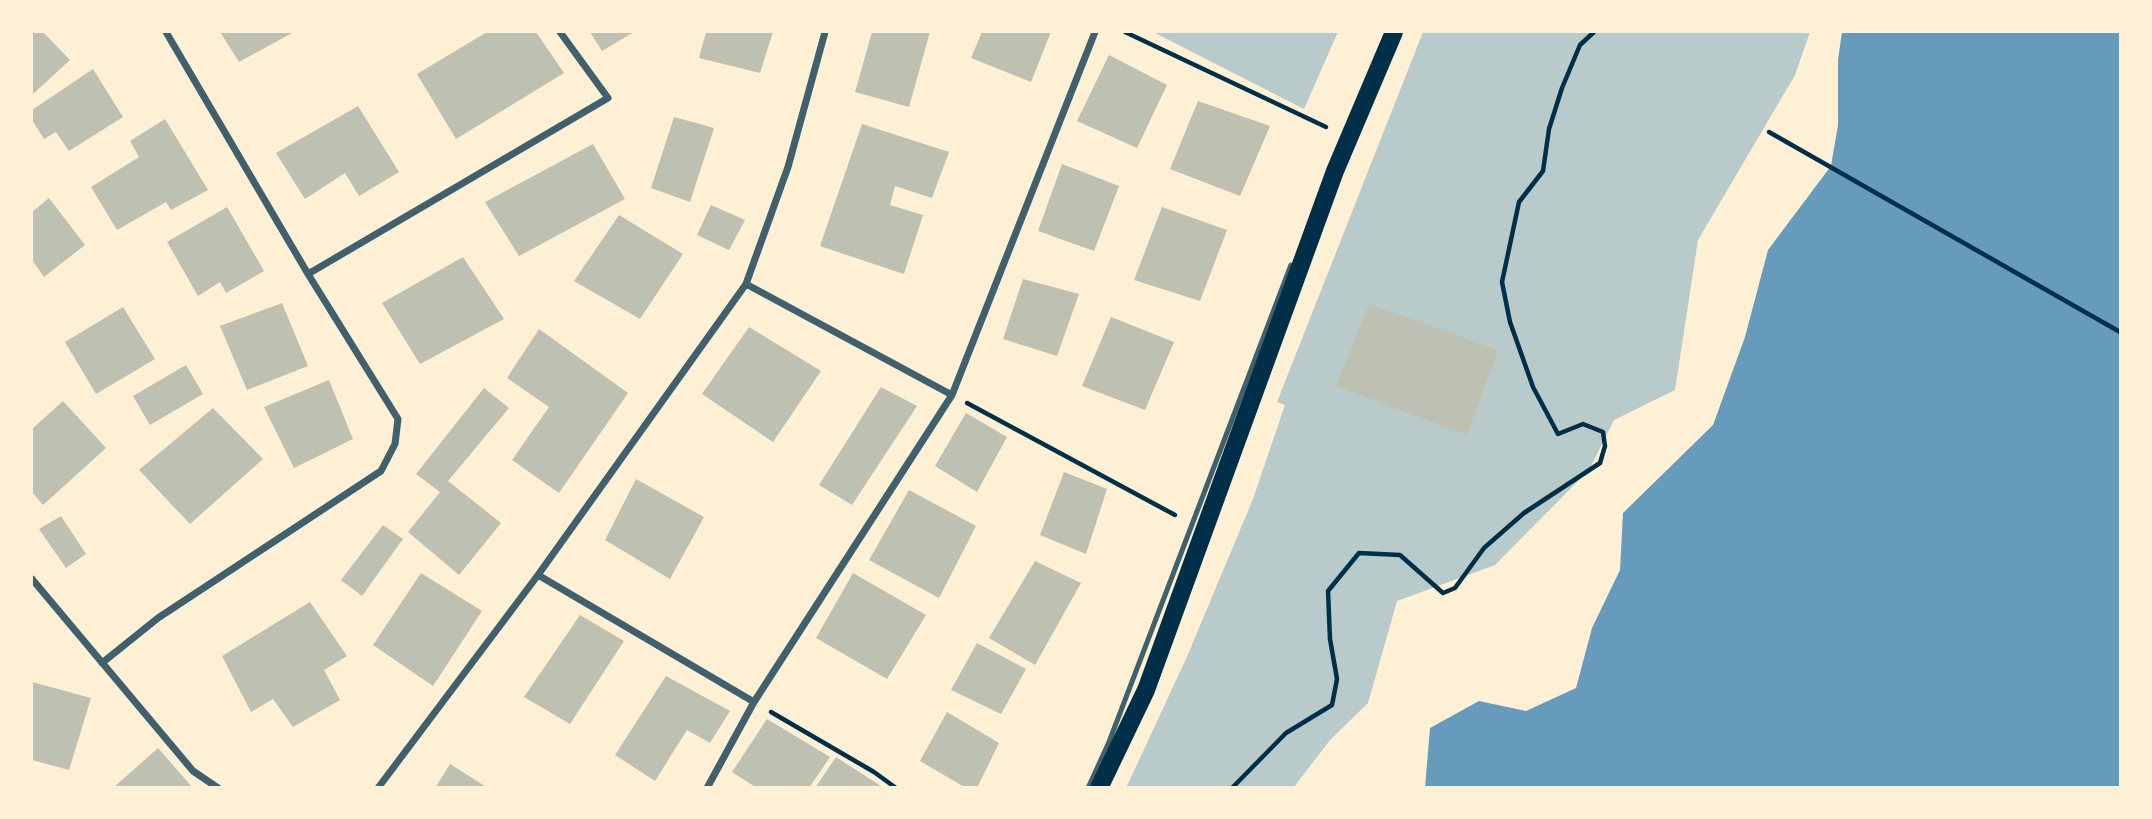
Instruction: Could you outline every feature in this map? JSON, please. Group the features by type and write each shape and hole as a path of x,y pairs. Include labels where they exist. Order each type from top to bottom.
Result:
{"main road":[{"path":"1099,788 1146,690 1343,142 1394,32"}],"street":[{"path":"102,663 158,618 381,471 395,444 398,419 308,274 166,32"},
{"path":"308,274 608,99 560,32"},
{"path":"378,788 538,575 746,284 788,167 825,32"},
{"path":"707,788 754,702 952,395 1095,32"},
{"path":"746,284 952,395"},
{"path":"538,575 754,702"},
{"path":"32,579 193,771 218,788"}],"lane":[{"path":"1312,212 1343,142"},
{"path":"1088,788 1110,741 1292,264"}],"path":[{"path":"1125,32 1343,142"},
{"path":"1232,788 1286,733 1332,705 1337,679 1330,639 1328,591 1359,553 1400,555 1443,593 1455,589 1484,548 1524,513 1600,463 1605,446 1603,432 1583,424 1558,434 1552,423 1533,387 1510,322 1502,282 1519,202 1543,171 1549,129 1562,88 1580,45 1594,32"},
{"path":"1769,131 2120,332"},
{"path":"952,395 1192,523"},
{"path":"754,702 874,772 896,788"}],"shaded area":[{"path":"1153,32 1338,32 1304,109"},
{"path":"1423,32 1810,32 1795,75 1698,240 1675,390 1614,420 1589,470 1495,565 1397,601 1368,703 1330,740 1294,787 1126,788 1186,659 1253,499 1285,405 1277,402"}],"water":[{"path":"1842,32 2120,32 2120,787 1425,788 1430,728 1479,701 1526,711 1576,688 1592,628 1620,570 1623,513 1713,425 1745,337 1768,250 1831,166 1838,125 1838,60"}],"building":[{"path":"32,32 43,32 70,60 33,94 32,92"},
{"path":"220,32 294,32 239,62"},
{"path":"487,32 536,32 564,73 456,139 417,74"},
{"path":"590,32 634,32 602,51"},
{"path":"706,32 773,32 760,73 699,58"},
{"path":"872,32 930,32 909,107 855,92"},
{"path":"982,32 1051,32 1031,82 971,58"},
{"path":"1109,55 1167,85 1137,148 1077,121"},
{"path":"93,69 123,117 69,151 56,132 44,139 32,120 32,110"},
{"path":"1198,101 1270,126 1240,196 1170,169"},
{"path":"358,106 399,172 359,196 345,173 305,199 276,153"},
{"path":"674,117 714,128 690,202 651,188"},
{"path":"165,119 208,190 171,210 166,202 117,230 91,187 139,157 130,141"},
{"path":"862,124 949,152 932,198 895,186 890,205 923,215 904,274 820,246"},
{"path":"593,144 625,199 519,256 485,202"},
{"path":"1062,164 1119,186 1094,251 1038,231"},
{"path":"49,198 85,245 44,277 32,260 32,212"},
{"path":"711,205 745,220 729,250 697,235"},
{"path":"227,207 264,271 226,293 220,282 198,296 167,242"},
{"path":"1162,207 1227,230 1200,301 1134,280"},
{"path":"619,215 683,254 640,319 574,281"},
{"path":"463,257 504,319 420,364 382,303"},
{"path":"1023,279 1079,294 1057,356 1003,339"},
{"path":"282,303 308,366 247,390 220,326"},
{"path":"1369,304 1498,350 1467,435 1336,386"},
{"path":"123,307 155,359 96,394 65,342"},
{"path":"1111,317 1174,342 1145,410 1082,386"},
{"path":"749,327 821,371 773,442 702,394"},
{"path":"539,329 628,393 559,493 512,460 549,407 507,378"},
{"path":"186,365 203,394 150,425 133,396"},
{"path":"329,380 353,439 294,468 264,407"},
{"path":"881,387 917,406 852,505 819,485"},
{"path":"484,388 509,408 448,481 501,523 459,575 408,532 440,492 416,474"},
{"path":"63,401 106,448 43,505 32,492 32,429"},
{"path":"213,408 263,459 190,524 139,470"},
{"path":"966,413 1007,437 977,492 935,466"},
{"path":"1064,472 1107,489 1086,554 1040,535"},
{"path":"636,479 704,517 670,579 605,540"},
{"path":"909,490 976,526 939,598 869,560"},
{"path":"61,516 86,554 66,568 39,529"},
{"path":"383,525 403,539 362,596 341,580"},
{"path":"1035,561 1081,583 1035,665 989,638"},
{"path":"421,573 482,611 433,686 373,645"},
{"path":"853,573 926,615 887,679 816,638"},
{"path":"310,602 347,656 324,670 340,700 293,727 273,699 251,712 222,656"},
{"path":"580,615 624,641 570,724 524,697"},
{"path":"977,643 1026,669 1001,714 951,690"},
{"path":"666,676 730,711 710,743 687,730 655,781 615,755"},
{"path":"32,682 91,698 69,770 32,760"},
{"path":"947,712 999,743 977,788 966,788 920,761"},
{"path":"767,719 830,757 809,788 757,788 732,772"},
{"path":"158,748 193,788 113,788"},
{"path":"836,757 884,788 815,788"},
{"path":"450,764 488,788 435,788"}]}
